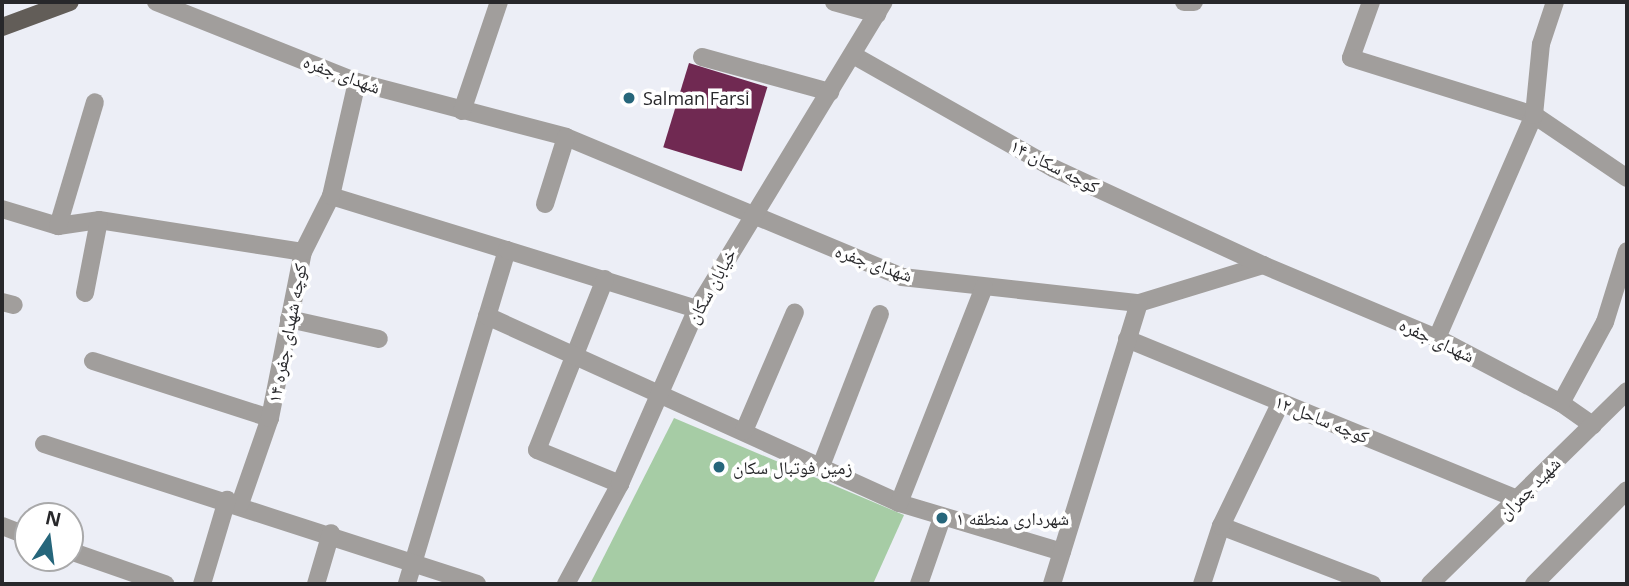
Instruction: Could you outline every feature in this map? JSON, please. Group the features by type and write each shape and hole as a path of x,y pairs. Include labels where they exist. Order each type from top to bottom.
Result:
{"main road":[{"path":"2,27 70,2"}],"street":[{"name":"شهدای جفره","path":"156,2 357,82 566,137 902,277 1139,303 1264,265 1437,338 1561,403 1593,425"},
{"path":"462,111 499,2"},
{"path":"834,2 880,8"},
{"path":"1184,2 1194,2"},
{"path":"1371,2 1351,58 1534,115 1627,178"},
{"path":"1437,338 1534,115 1541,44 1555,2"},
{"name":"خیابان سکان","path":"566,584 620,484 658,390 697,309 751,215 880,8"},
{"name":"کوچه سکان ۱۴","path":"853,55 1053,168 1264,265"},
{"path":"702,57 830,92"},
{"name":"کوچه شهدای جفره ۱۴","path":"202,584 270,418 303,251 331,196 357,82"},
{"path":"58,226 95,102"},
{"path":"545,204 566,137"},
{"path":"331,196 697,309"},
{"path":"2,209 58,226 99,220 303,251"},
{"path":"85,293 99,220"},
{"path":"407,584 508,250"},
{"path":"1561,403 1605,322 1627,251"},
{"path":"605,279 537,450 620,484"},
{"path":"899,503 984,288"},
{"path":"1052,584 1139,303"},
{"path":"744,430 795,312"},
{"path":"821,466 880,314"},
{"path":"487,316 658,390 899,503 1062,552"},
{"path":"289,319 379,339"},
{"name":"کوچه ساحل ۱۲","path":"1127,339 1518,499"},
{"path":"93,361 270,418"},
{"name":"شهید چمران","path":"1430,584 1627,391"},
{"path":"1202,584 1221,526 1281,401"},
{"path":"44,444 331,533 477,584"},
{"path":"1534,584 1627,490"},
{"path":"919,584 942,518"},
{"path":"1221,526 1372,584"},
{"path":"316,584 331,533"},
{"path":"84,556 165,584"}],"green space":[{"name":"زمین فوتبال سکان","path":"674,418 904,515 873,584 590,584"}],"building":[{"path":"689,63 767,87 742,171 663,147"}],"place":[{"name":"Salman Farsi","path":"629,98"},
{"name":"زمین فوتبال سکان","path":"719,467"},
{"name":"شهرداری منطقه ١","path":"942,518"}]}
